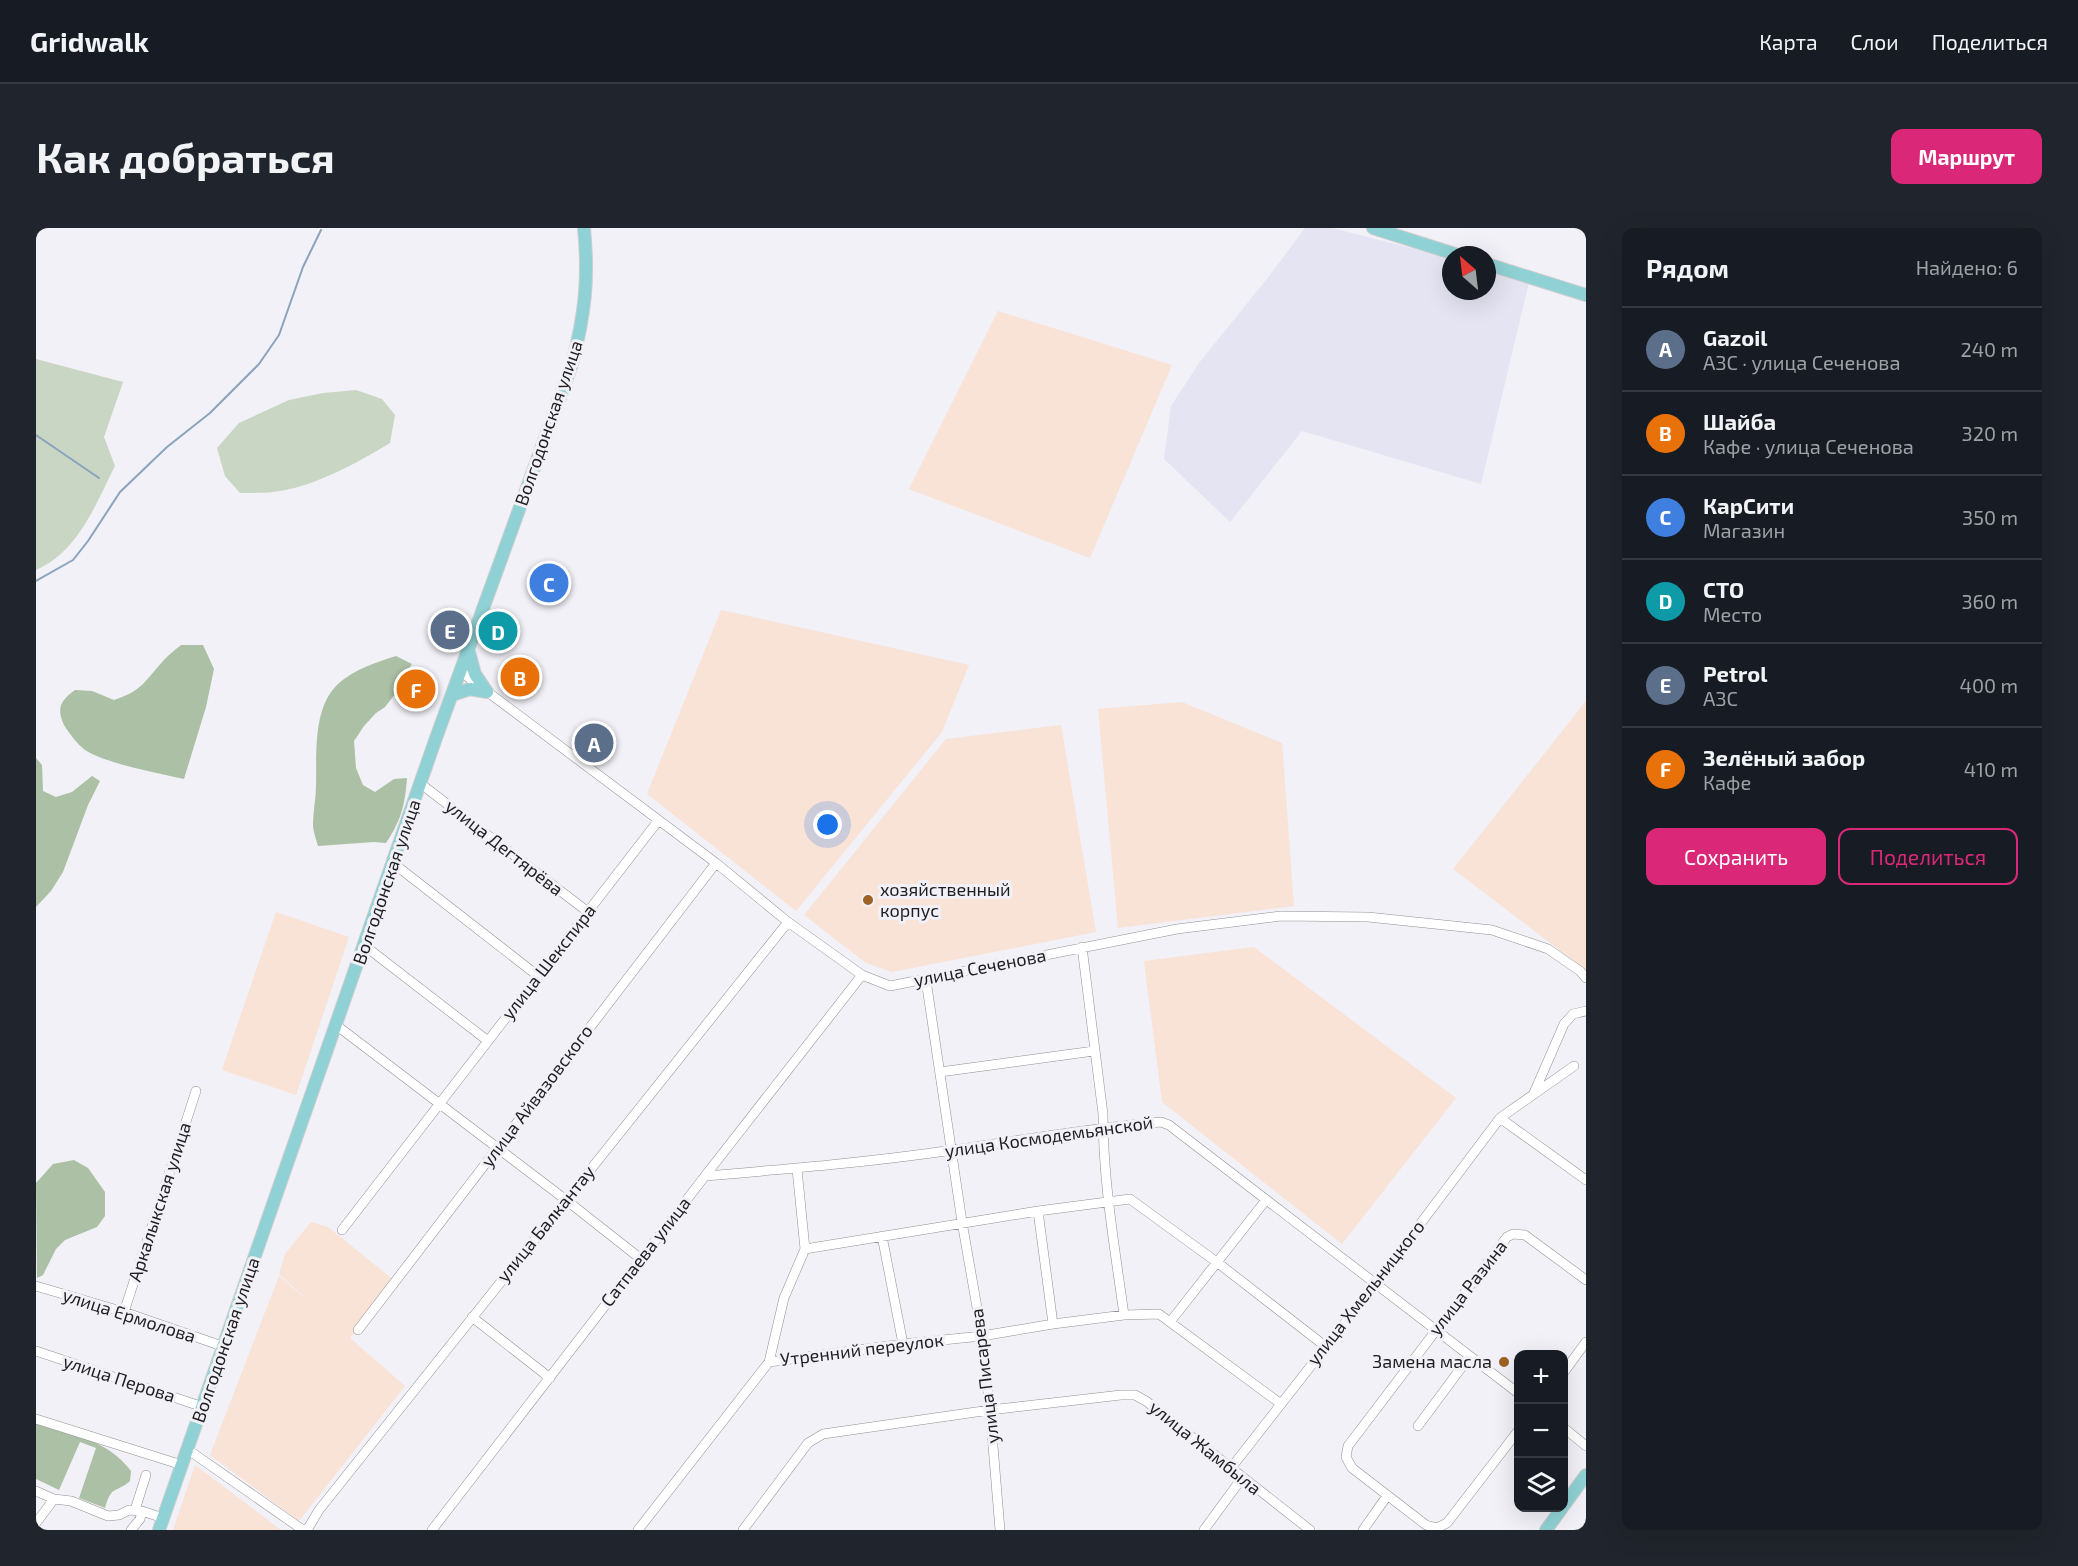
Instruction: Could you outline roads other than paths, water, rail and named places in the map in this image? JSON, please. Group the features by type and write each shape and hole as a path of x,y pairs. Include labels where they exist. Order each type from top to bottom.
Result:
{"main road":[{"name":"Волгодонская улица","path":"161,1524 460,672 572,364 582,324 586,292 584,228"},
{"path":"1373,228 1442,250"},
{"path":"1496,267 1586,295"},
{"path":"469,648 471,665 487,692"},
{"path":"452,696 470,689 487,692"},
{"path":"1568,1499 1586,1475"},
{"path":"1546,1530 1559,1512"}],"street":[{"name":"улица Сеченова","path":"460,672 610,782 716,863 788,922 862,975 890,986 1177,929 1281,916 1368,917 1492,930 1548,949 1580,971 1586,978"},
{"name":"улица Дегтярёва","path":"421,784 588,912"},
{"name":"улица Шекспира","path":"342,1230 658,820"},
{"path":"393,863 538,976"},
{"name":"улица Айвазовского","path":"358,1330 716,863"},
{"name":"улица Балкантау","path":"307,1530 319,1510 788,922"},
{"path":"365,946 488,1041"},
{"path":"1082,947 1103,1127 1102,1140 1108,1201 1124,1315"},
{"name":"Сатпаева улица","path":"432,1530 862,975"},
{"name":"улица Писарева","path":"926,980 962,1222 982,1336 1000,1530"},
{"path":"1533,1095 1564,1023 1573,1014 1586,1011"},
{"path":"336,1025 641,1259"},
{"path":"940,1072 1094,1051"},
{"name":"улица Хмельницкого","path":"1231,1468 1375,1284 1500,1118 1574,1066"},
{"name":"Аркалыкская улица","path":"124,1312 196,1091"},
{"path":"1500,1118 1586,1180"},
{"name":"улица Космодемьянской","path":"705,1176 951,1150 1103,1127 1161,1122 1169,1125 1514,1390"},
{"path":"769,1362 784,1298 805,1250 797,1168"},
{"path":"805,1250 1038,1210 1130,1199 1218,1263 1325,1346"},
{"path":"1170,1322 1266,1200"},
{"path":"1038,1210 1053,1324"},
{"name":"улица Разина","path":"1514,1436 1447,1522 1437,1528 1426,1525 1387,1496 1352,1468 1346,1457 1346,1451 1507,1237 1520,1233 1530,1237 1586,1280"},
{"path":"882,1236 903,1344"},
{"name":"улица Ермолова","path":"36,1286 124,1312 222,1346"},
{"name":"Утренний переулок","path":"638,1530 769,1362 982,1336 1124,1315 1159,1314 1281,1404"},
{"path":"472,1317 550,1378"},
{"path":"1568,1365 1586,1342"},
{"name":"улица Перова","path":"36,1351 203,1407"},
{"path":"1418,1426 1470,1356"},
{"name":"улица Жамбыла","path":"743,1530 808,1443 823,1434 990,1410 1120,1395 1135,1395 1146,1401 1310,1530"},
{"path":"36,1419 182,1465"},
{"path":"1568,1432 1586,1446"},
{"path":"187,1449 303,1530"},
{"path":"131,1530 140,1519 138,1511 146,1475"},
{"path":"1204,1530 1242,1478"},
{"path":"36,1491 54,1499 71,1501 108,1516 119,1515 129,1510 138,1511 161,1524"},
{"path":"1363,1530 1387,1496"},
{"path":"36,1523 54,1499"}],"waterway":[{"path":"36,581 73,560 120,492 167,447 210,413 259,364 279,335 303,267 321,230"},
{"path":"36,435 99,478"}],"place":[{"name":"КарСити","path":"549,583"},
{"name":"Petrol","path":"450,630"},
{"name":"СТО","path":"498,631"},
{"name":"Шайба","path":"520,677"},
{"name":"Зелёный забор","path":"416,689"},
{"name":"Gazoil","path":"594,743"},
{"name":"хозяйственный корпус","path":"868,900"},
{"name":"Замена масла","path":"1504,1362"}]}
